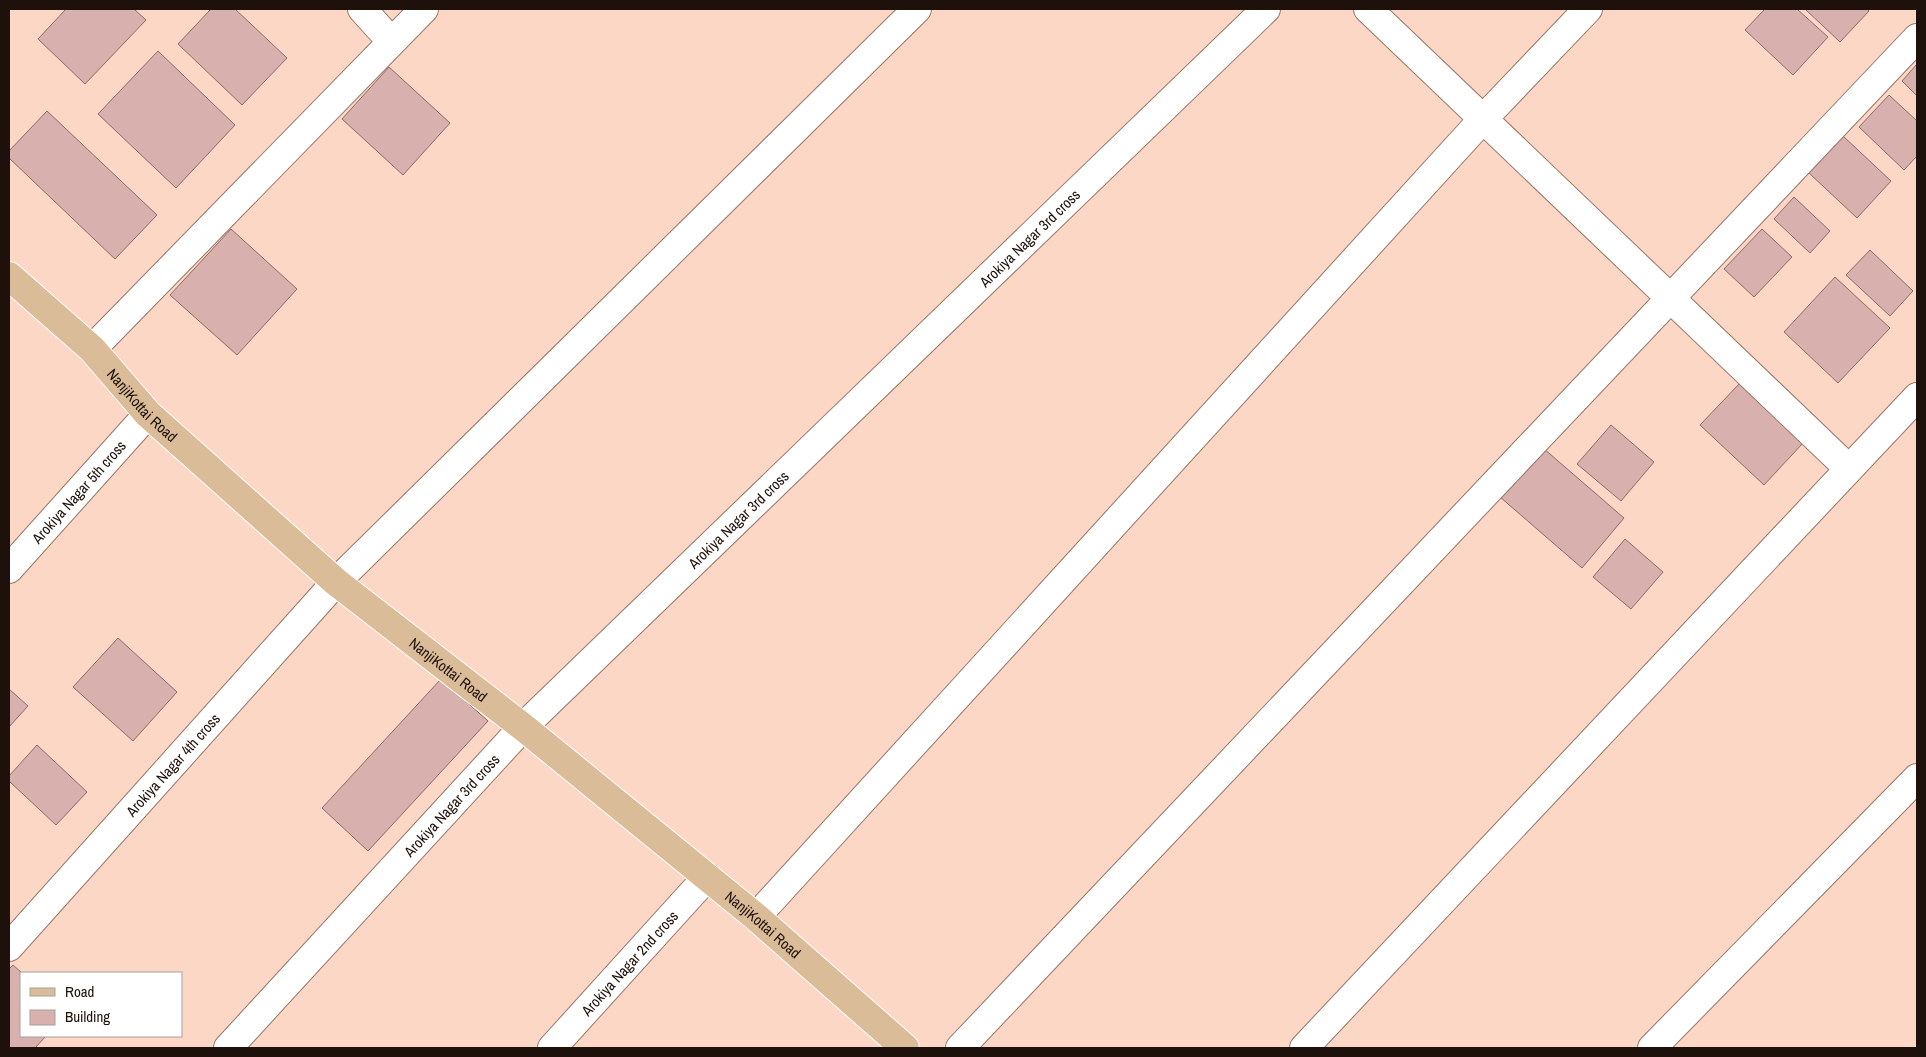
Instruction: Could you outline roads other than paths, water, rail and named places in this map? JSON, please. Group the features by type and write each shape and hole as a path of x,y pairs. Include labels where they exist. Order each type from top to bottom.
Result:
{"main road":[{"name":"NanjiKottai Road","path":"9,276 92,349 148,414 336,582 523,727 756,917 896,1045"}],"street":[{"path":"362,9 391,41"},
{"path":"92,349 424,9"},
{"name":"Arokiya Nagar 4th cross","path":"9,947 336,582 916,9"},
{"name":"Arokiya Nagar 3rd cross","path":"228,1048 523,727 1266,9"},
{"path":"1368,9 1849,469"},
{"path":"756,917 1483,119 1588,9"},
{"path":"960,1048 1917,38"},
{"path":"1304,1048 1917,397"},
{"name":"Arokiya Nagar 5th cross","path":"9,569 148,414"},
{"path":"1652,1048 1917,778"},
{"name":"Arokiya Nagar 2nd cross","path":"552,1048 707,877"}]}
